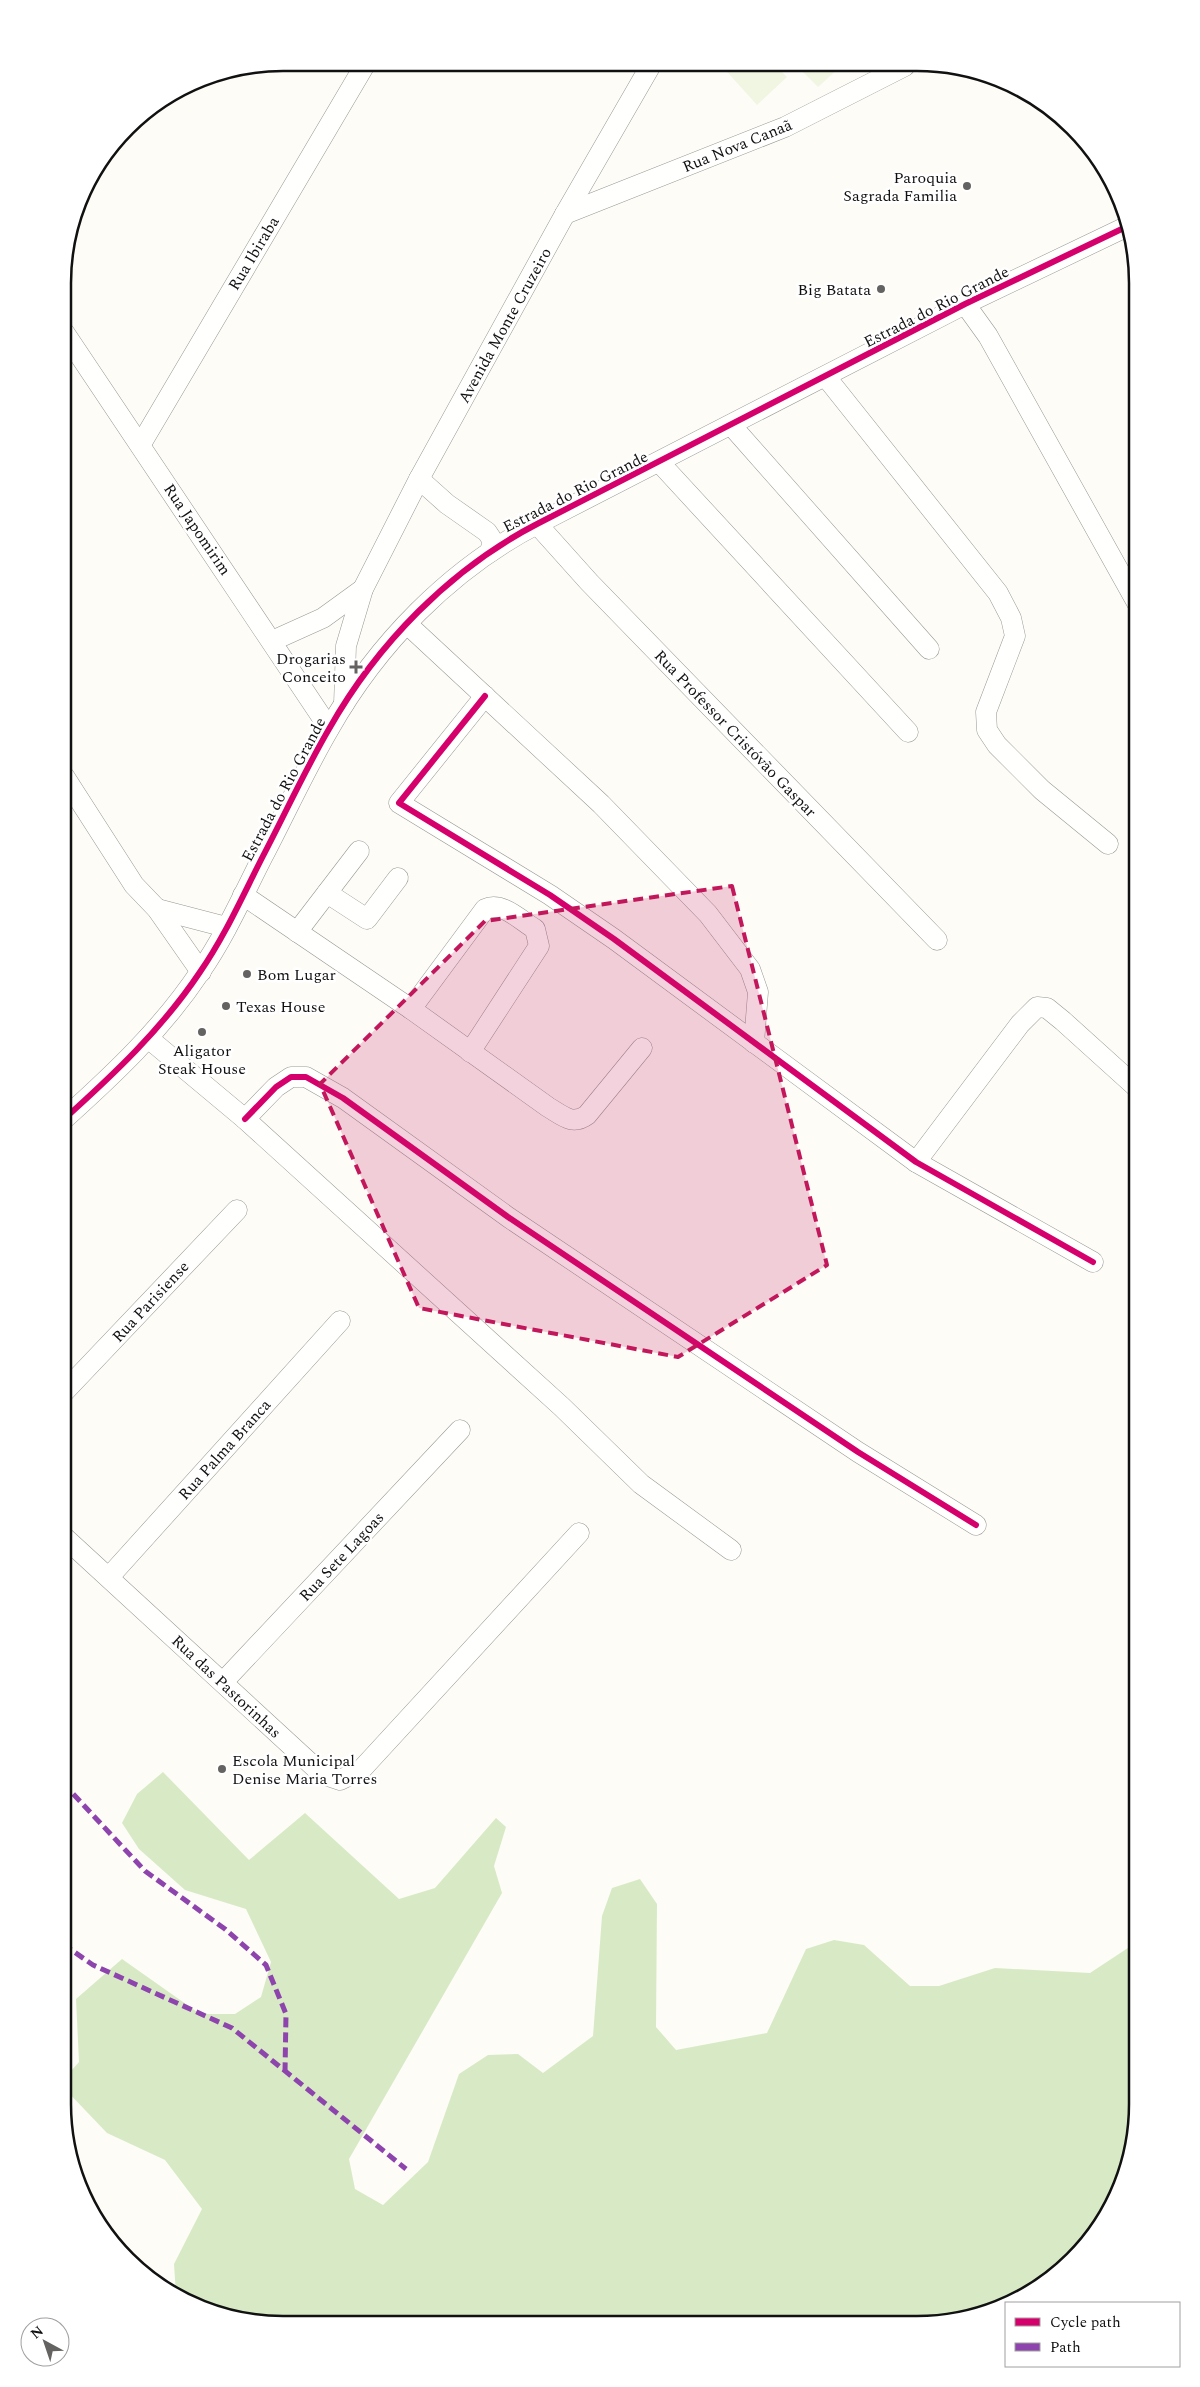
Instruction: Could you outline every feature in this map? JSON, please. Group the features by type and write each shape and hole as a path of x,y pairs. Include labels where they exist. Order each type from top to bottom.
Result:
{"street":[{"name":"Rua Ibiraba","path":"141,444 361,71"},
{"name":"Avenida Monte Cruzeiro","path":"344,704 346,646 363,589 419,478 565,214 648,71"},
{"name":"Rua Nova Canaã","path":"565,214 785,127 895,71"},
{"name":"Estrada do Rio Grande","path":"71,1114 126,1063 201,972 344,704 386,646 472,564 528,529 660,463 731,424 826,377 965,304 1122,229"},
{"path":"965,304 988,336 1129,589"},
{"name":"Rua Japomirim","path":"71,342 330,728"},
{"path":"826,377 998,593 1011,618 1015,636 986,712 987,730 997,745 1042,790 1108,844"},
{"path":"731,424 929,649"},
{"path":"660,463 908,732"},
{"path":"419,478 447,504 487,532 493,541 490,552"},
{"path":"487,532 500,535 528,529"},
{"name":"Rua Professor Cristóvão Gaspar","path":"528,529 589,582 937,940"},
{"name":"Avenida Monte Cruzeiro","path":"272,641 323,618 363,589"},
{"path":"407,624 601,804 708,914 750,969 758,992 754,1043"},
{"path":"485,696 399,803 550,895 614,939 916,1162 1092,1262"},
{"path":"71,787 134,885 157,909 201,972"},
{"path":"297,932 359,851"},
{"path":"327,893 367,919 398,878"},
{"path":"243,895 411,1009 548,1107 572,1121 580,1120 587,1115 642,1048"},
{"path":"411,1009 485,908 500,906 535,929 539,946 470,1052"},
{"path":"157,909 226,927"},
{"path":"916,1162 1020,1024 1037,1007 1047,1008 1064,1020 1129,1080"},
{"path":"148,1038 245,1119 562,1407 641,1484 731,1550"},
{"path":"245,1119 276,1087 291,1077 306,1077 343,1098 516,1222 858,1452 976,1524"},
{"name":"Rua Parisiense","path":"71,1385 237,1210"},
{"name":"Rua Palma Branca","path":"109,1577 340,1321"},
{"name":"Rua Sete Lagoas","path":"223,1682 460,1430"},
{"name":"Rua das Pastorinhas","path":"71,1543 322,1774 340,1780 361,1770 578,1533"}],"highlighted area":[{"path":"732,886 827,1265 678,1357 419,1308 320,1084 485,921"}],"green space":[{"path":"726,71 781,71 787,77 757,105"},
{"path":"802,71 836,71 818,87"},
{"path":"163,1772 249,1860 305,1813 399,1899 435,1888 496,1818 506,1827 494,1866 502,1893 349,2159 355,2189 383,2205 428,2162 459,2074 488,2055 518,2054 543,2073 593,2036 602,1916 612,1888 640,1879 657,1904 656,2027 676,2050 767,2033 806,1949 834,1940 864,1945 910,1986 939,1986 995,1968 1090,1973 1129,1947 1129,2104 1125,2146 1113,2185 1085,2233 1067,2254 1046,2272 998,2300 972,2309 945,2314 917,2316 283,2316 241,2312 202,2300 175,2286 174,2264 202,2209 165,2160 107,2133 71,2095 71,2071 79,2062 76,1999 122,1959 200,2014 235,2014 261,1997 271,1962 246,1909 185,1890 139,1849 122,1823 137,1794"}],"marked path":[{"path":"71,1792 145,1871 225,1929 266,1965 286,2014 285,2072"},
{"path":"71,1950 93,1965 232,2028 406,2169"}],"cycle path":[{"path":"71,1113 136,1050 170,1013 185,993 226,930 312,760 348,698 393,639 446,586 505,542 537,524 965,304 1122,229"},
{"path":"485,696 399,803 550,895 614,939 916,1162 1093,1262"},
{"path":"245,1119 276,1087 291,1077 306,1077 343,1098 508,1217 858,1452 976,1525"}],"place":[{"name":"Paroquia Sagrada Familia","path":"967,186"},
{"name":"Big Batata","path":"881,289"},
{"name":"Drogarias Conceito","path":"356,667"},
{"name":"Bom Lugar","path":"247,974"},
{"name":"Texas House","path":"226,1006"},
{"name":"Aligator Steak House","path":"202,1032"},
{"name":"Escola Municipal Denise Maria Torres","path":"222,1769"}]}
